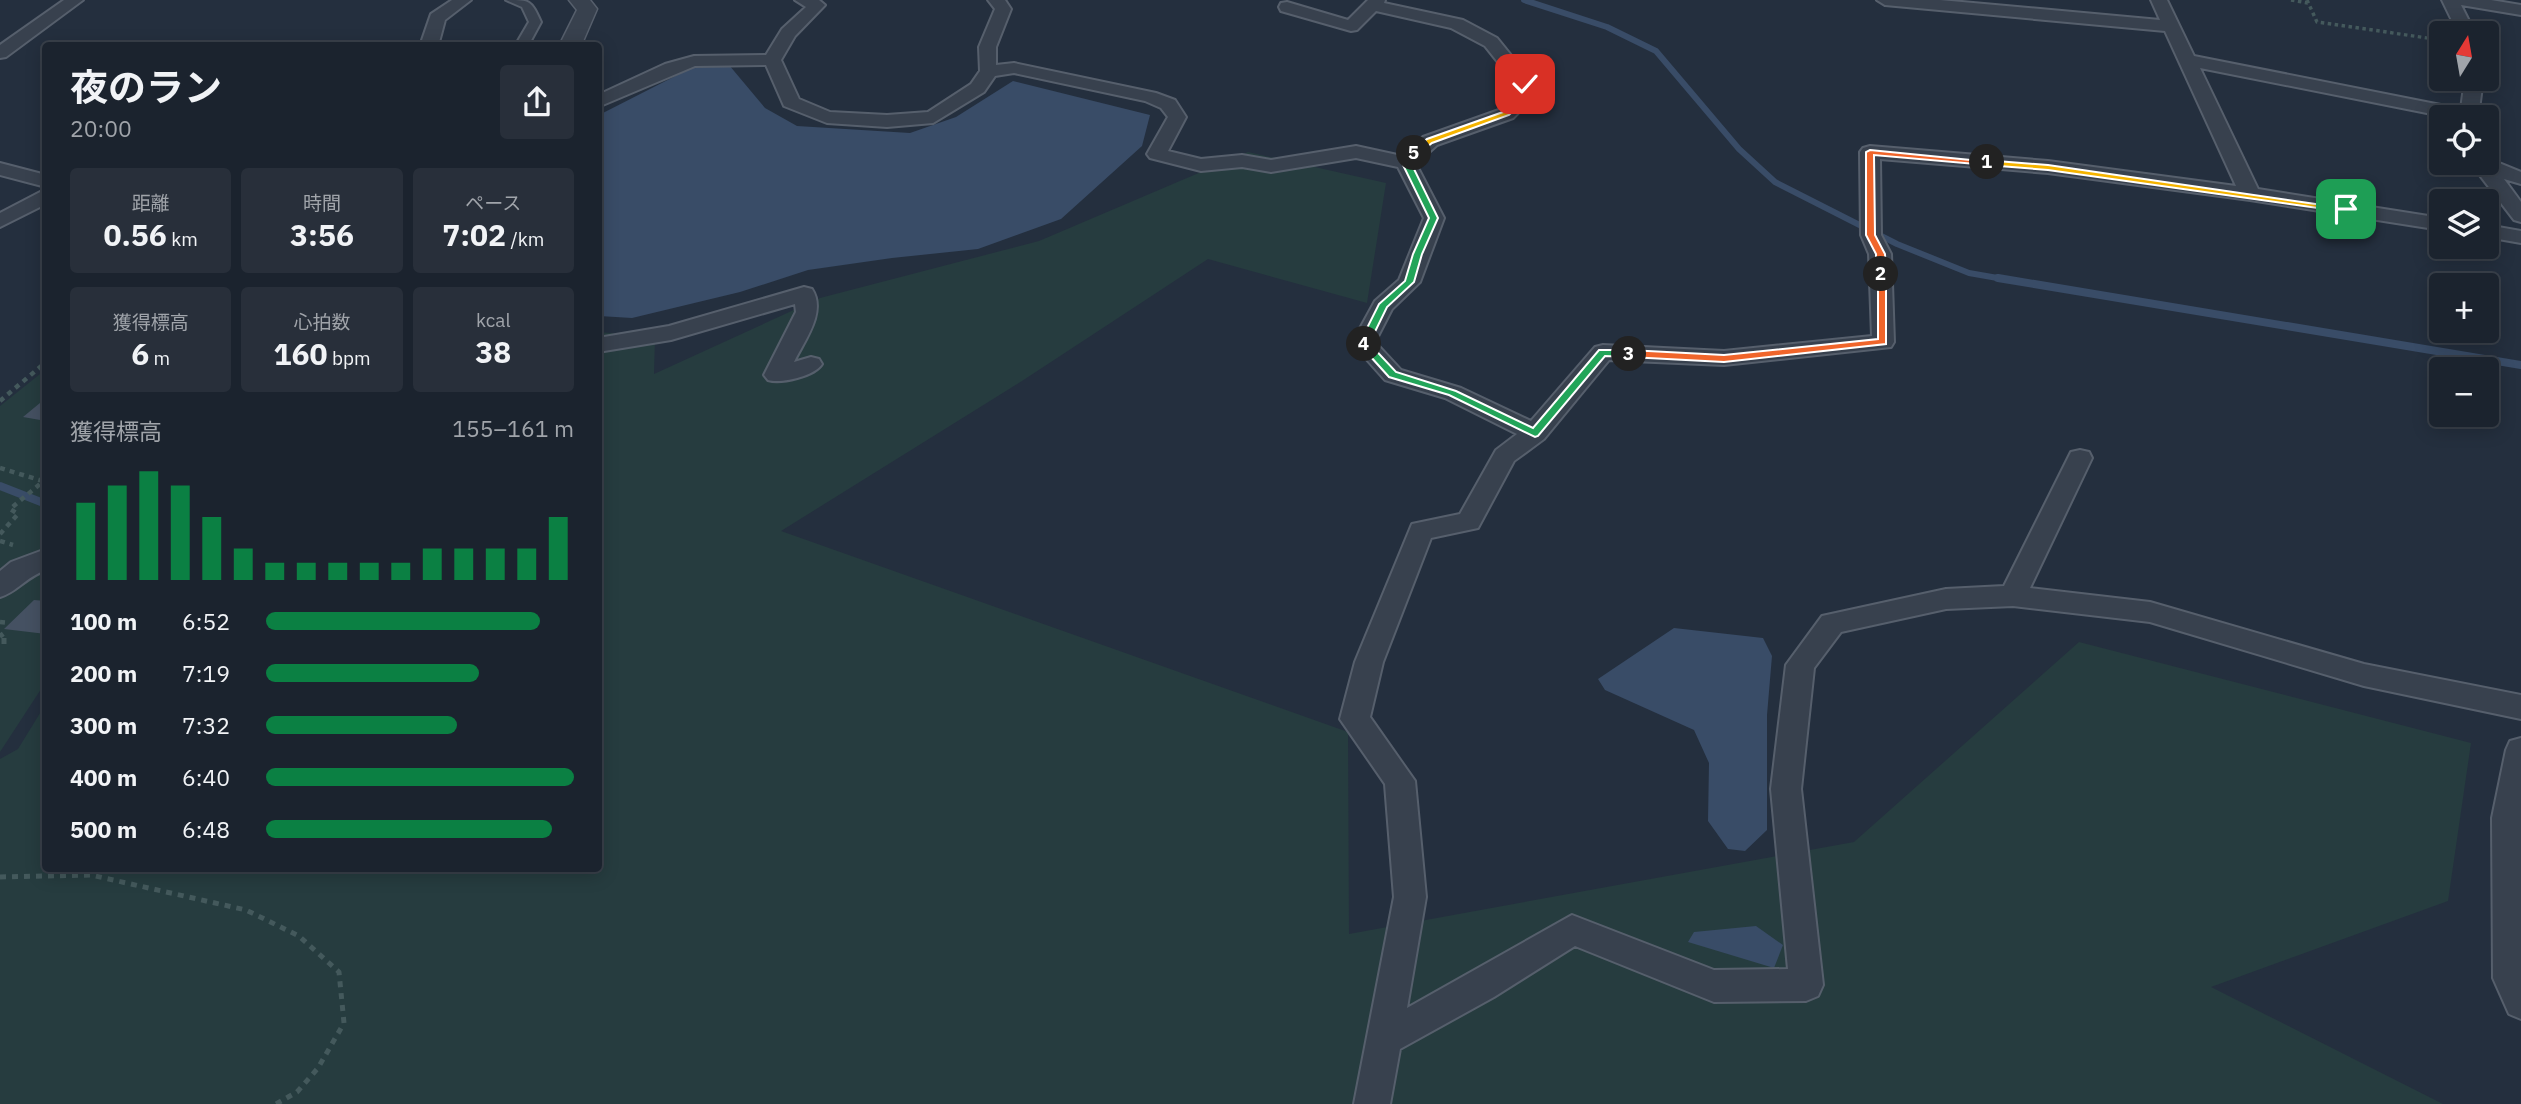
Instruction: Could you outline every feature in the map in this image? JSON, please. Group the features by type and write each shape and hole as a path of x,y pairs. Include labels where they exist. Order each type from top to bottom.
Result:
{"street":[{"path":"0,53 75,0"},
{"path":"430,42 437,18 463,0"},
{"path":"512,0 527,5 535,22 523,42"},
{"path":"573,42 587,9 579,0"},
{"path":"989,71 985,62 986,50 1003,9 996,0"},
{"path":"1885,0 2171,26"},
{"path":"2159,0 2250,194"},
{"path":"2450,0 2460,21"},
{"path":"2460,0 2521,10"},
{"path":"772,60 788,33 816,2"},
{"path":"1287,7 1351,26 1374,3 1457,24 1491,42 1525,84 1528,94 1506,114 1430,141 1406,163"},
{"path":"772,60 791,102 827,117 887,121 933,117 978,88 989,71"},
{"path":"602,100 671,68 694,61 772,60"},
{"path":"2187,60 2429,109"},
{"path":"989,71 1014,68 1150,97 1168,104 1177,117 1157,154 1201,165 1242,162 1271,166 1356,152 1406,163"},
{"path":"1372,1104 1410,897 1400,781 1356,719 1369,662 1421,531 1469,520 1505,456 1535,433 1603,352 1724,358 1883,342 1880,254 1871,235 1870,152 2048,167 2250,194 2429,222"},
{"path":"1406,163 1434,218 1409,282 1383,306 1363,343 1393,375 1453,393 1535,433"},
{"path":"0,169 42,180"},
{"path":"2499,170 2521,178"},
{"path":"2490,175 2521,216"},
{"path":"0,221 42,197"},
{"path":"2499,233 2521,237"},
{"path":"602,344 671,333 804,294 807,312 776,375 811,364"},
{"path":"2013,596 2080,458"},
{"path":"0,587 20,569 42,561"},
{"path":"1385,1038 1482,986 1572,930 1714,986 1806,985 1786,789 1800,666 1832,623 1946,599 2013,596 2150,612 2364,675 2521,707"},
{"path":"2521,750 2507,818 2510,978 2521,1003"}],"path":[{"path":"2291,0 2307,1 2317,22 2429,38"},
{"path":"0,401 42,365"},
{"path":"0,468 42,479"},
{"path":"0,534 18,514 10,509 42,483"},
{"path":"0,622 10,623"},
{"path":"0,634 5,640 4,647"},
{"path":"0,877 91,875 246,910 299,936 339,972 344,1023 318,1068 297,1092 276,1104"}],"green space":[{"path":"1248,152 1386,183 1367,303 1208,259 1022,381 781,531 1348,732 1349,934 1854,842 2079,642 2471,743 2448,901 2211,987 2443,1104 0,1104 0,759 18,749 42,710 42,872 602,872 602,332 655,337 654,374 820,298 1039,241"},
{"path":"42,372 42,688 0,752 0,406"}],"water":[{"path":"697,65 729,65 765,108 797,126 910,133 956,117 1013,81 1150,115 1142,146 1061,219 978,249 808,270 740,292 632,318 602,316 602,113"},
{"path":"1674,628 1763,638 1772,656 1767,715 1767,830 1745,851 1728,849 1708,821 1709,763 1694,730 1605,690 1598,679"},
{"path":"1756,926 1783,945 1774,968 1688,942 1694,932"}],"building":[{"path":"42,401 42,420 23,417"},
{"path":"34,600 42,601 42,634 4,629"}],"waterway":[{"path":"1524,0 1607,27 1656,51 1739,149 1775,182 1897,244 1969,273 2009,280"},
{"path":"1998,278 2521,365"},
{"path":"0,486 42,502"}],"route":[{"path":"1525,84 1528,94 1506,114 1430,141 1406,163 1434,218 1409,282 1383,306 1363,343 1393,375 1453,393 1535,433 1603,352 1724,358 1883,342 1880,254 1871,235 1870,152 2048,167 2346,209"}]}
